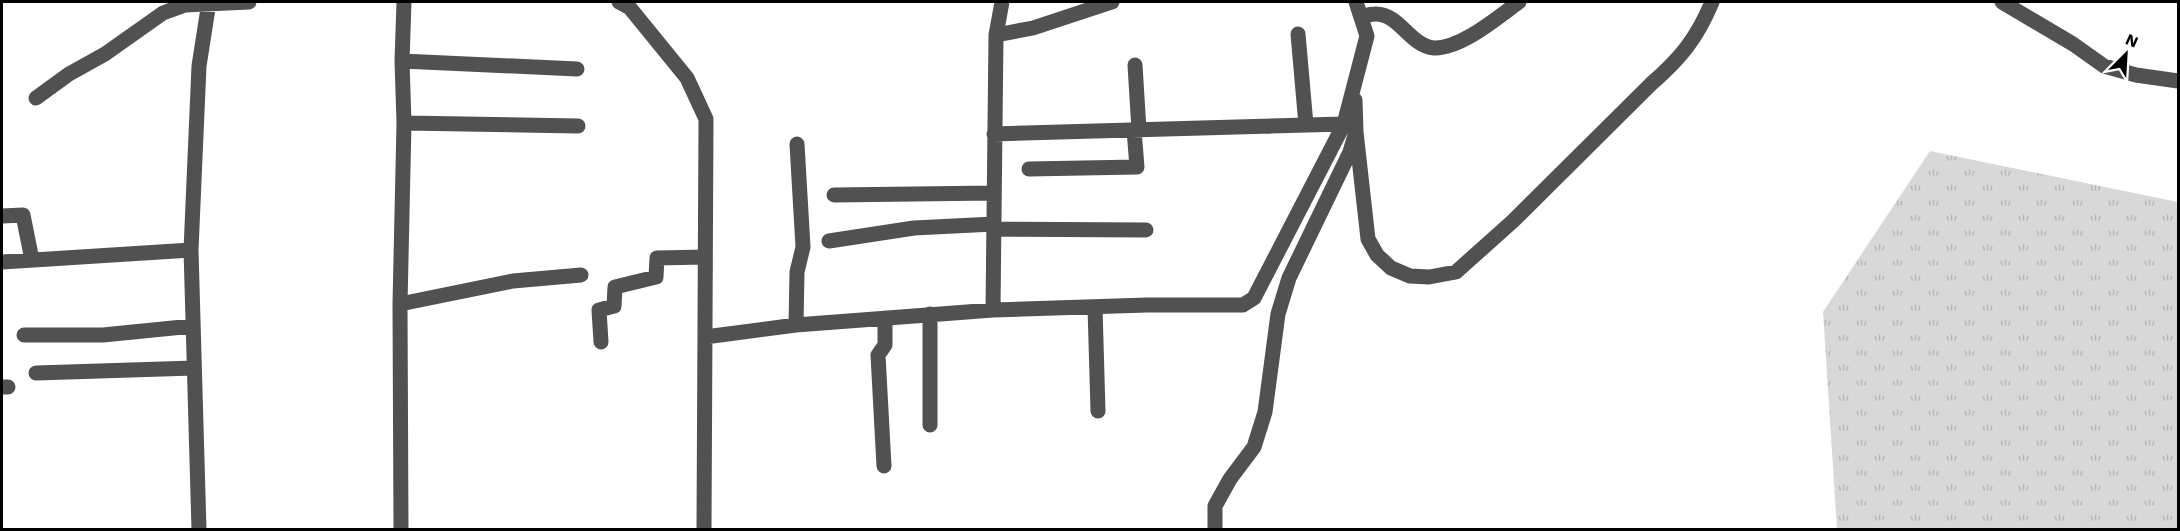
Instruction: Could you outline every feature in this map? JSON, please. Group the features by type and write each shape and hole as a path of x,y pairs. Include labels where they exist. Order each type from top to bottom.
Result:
{"street":[{"path":"199,530 191,250 199,66 209,2"},
{"path":"36,98 69,74 105,54 163,13 185,5 209,2 249,2"},
{"path":"400,530 404,2"},
{"path":"619,2 630,8 687,78 706,119 704,530"},
{"path":"993,310 996,35 1002,2"},
{"path":"996,35 1033,28 1094,5 1112,2"},
{"path":"1215,530 1215,506 1230,479 1254,447 1265,412 1278,314 1289,278 1350,152 1355,82 1367,36 1356,2"},
{"path":"1361,17 1377,14 1387,17 1416,41 1437,48 1471,37 1519,2"},
{"path":"1350,128 1368,239 1377,255 1391,268 1410,276 1429,277 1456,272 1513,221 1675,63 1701,28 1712,2"},
{"path":"2002,2 2073,44 2104,66 2136,75 2178,81"},
{"path":"1298,34 1306,125"},
{"path":"402,61 577,69"},
{"path":"1029,169 1137,167 1135,65"},
{"path":"404,123 578,126"},
{"path":"994,134 1306,125 1350,128"},
{"path":"705,337 796,325 993,310 1243,305 1254,298 1350,128"},
{"path":"796,325 797,272 803,247 797,144"},
{"path":"834,195 994,193"},
{"path":"2,216 23,215 33,260"},
{"path":"829,241 914,228 1146,230"},
{"path":"2,262 191,250"},
{"path":"601,342 599,310 614,306 615,287 656,277 657,258 705,257"},
{"path":"400,304 503,282 581,275"},
{"path":"1095,307 1098,411"},
{"path":"930,314 930,425"},
{"path":"884,466 878,355 885,345 885,318"},
{"path":"24,335 103,334 193,326"},
{"path":"36,373 194,368"}],"green space":[{"path":"1930,151 2178,202 2178,529 1837,529 1823,312"}]}
